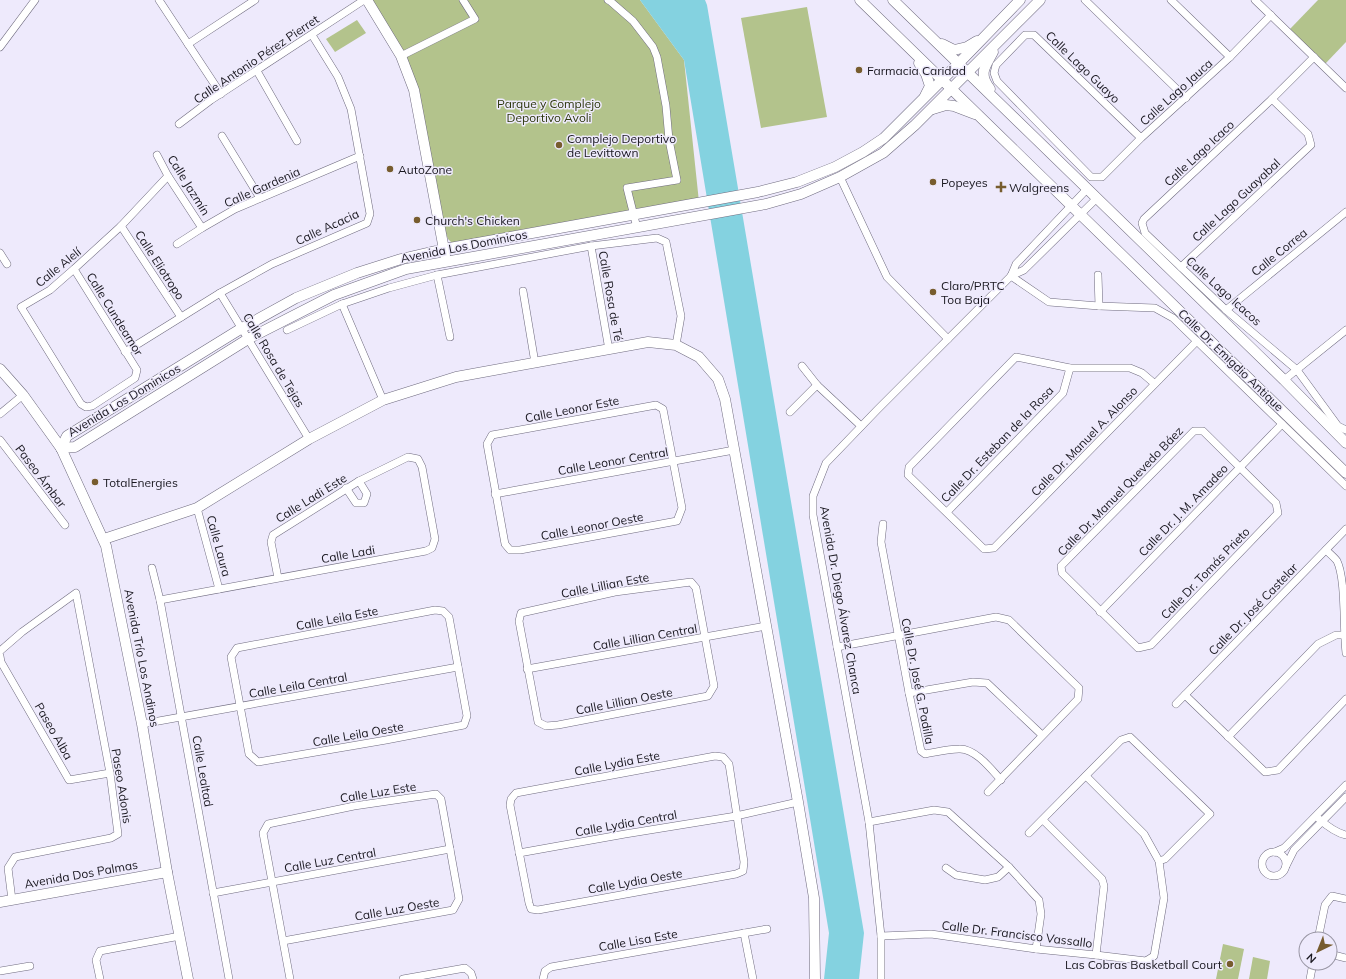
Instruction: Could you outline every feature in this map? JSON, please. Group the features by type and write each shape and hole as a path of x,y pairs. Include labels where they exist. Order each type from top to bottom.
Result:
{"street":[{"path":"0,47 35,0"},
{"path":"159,0 221,94"},
{"path":"188,44 255,0"},
{"path":"366,0 401,56 414,90 446,261"},
{"name":"Calle Antonio Pérez Pierret","path":"179,124 221,94 366,0"},
{"path":"401,56 475,19 463,0"},
{"path":"608,0 610,0 633,21 653,47 657,57 666,106 669,140 677,180 627,188 637,228"},
{"path":"860,0 1346,473"},
{"path":"893,0 1284,380 1346,443"},
{"name":"Avenida Los Dominicos","path":"61,448 67,436 242,328 296,298 357,272 401,259 444,250 758,192 797,182 835,167 864,152 884,138 1020,0"},
{"name":"Avenida Los Dominicos","path":"61,448 75,447 248,339 334,295 406,269 766,204 801,194 840,177 882,153 915,125 1040,0"},
{"path":"1085,0 1186,98"},
{"path":"1171,0 1230,57"},
{"path":"1255,0 1346,88"},
{"name":"Calle Lago Jauca","path":"1091,177 1102,177 1141,138 1230,57 1271,15"},
{"name":"Calle Acacia","path":"125,352 220,293 272,264 366,223 370,214 351,109 338,77 312,35"},
{"name":"Calle Lago Guayo","path":"1091,177 997,81 994,73 996,65 1025,35 1034,35 1141,138"},
{"path":"933,39 954,50 967,47 986,36"},
{"path":"1000,40 983,70 985,83 1000,104"},
{"path":"912,51 926,74 930,86 924,98"},
{"name":"Calle Lago Icaco","path":"1142,223 1272,100 1314,57"},
{"path":"257,71 297,141"},
{"name":"Calle Lago Guayabal","path":"1181,267 1310,144 1308,134 1272,100"},
{"path":"929,111 946,105 954,106 979,116"},
{"path":"222,136 260,198"},
{"name":"Calle Jazmín","path":"157,155 168,176 202,228"},
{"name":"Calle Gardenia","path":"177,244 235,209 360,156"},
{"name":"Calle Alelí","path":"137,370 135,378 92,406 86,407 81,404 21,307 50,290 74,269 122,226 168,176"},
{"path":"840,177 887,277 948,339"},
{"name":"Avenida Dr. Diego Álvarez Chanca","path":"1011,276 1016,264 1087,189"},
{"name":"Avenida Dr. Diego Álvarez Chanca","path":"881,979 881,936 869,822 814,515 813,496 826,463 861,426 1011,276 1024,270 1097,198"},
{"name":"Calle Correa","path":"1226,310 1346,212"},
{"name":"Calle Lago Icacos","path":"1142,223 1145,233 1226,310 1297,370 1338,426 1346,430"},
{"name":"Calle Eliotropo","path":"122,226 181,317"},
{"path":"287,330 342,304 389,288 437,275 591,246 657,238 666,242 680,316 676,345"},
{"name":"Calle Rosa de Té","path":"591,246 609,350"},
{"path":"0,253 7,264"},
{"name":"Calle Cundeamor","path":"74,269 137,370"},
{"path":"437,275 450,338"},
{"path":"1098,275 1099,306"},
{"name":"Calle Dr. Emigdio Antique","path":"1011,276 1049,302 1156,308 1173,318 1346,486"},
{"path":"523,291 535,363"},
{"name":"Calle Rosa de Tejas","path":"220,293 308,439"},
{"path":"342,304 383,400"},
{"path":"1284,380 1346,330"},
{"name":"Calle Dr. Manuel A. Alonso","path":"947,512 984,549 994,548 1197,341"},
{"path":"104,539 197,508 308,439 383,400 456,377 648,342 676,345 699,357 718,379 725,399 814,898 815,979"},
{"path":"947,512 908,475 909,467 1016,357 1070,368 1130,368 1142,373 1155,384"},
{"path":"802,366 817,385 861,426"},
{"name":"Calle Dr. Esteban de la Rosa","path":"947,512 1063,393 1070,368"},
{"name":"Avenida Trío Los Andinos","path":"0,369 23,395 61,448 104,539 109,556 142,724 167,872 188,979"},
{"path":"790,412 817,385"},
{"path":"0,414 23,395"},
{"name":"Calle Leonor Este","path":"495,494 487,444 492,435 633,408 656,405 663,409 674,462"},
{"name":"Calle Dr. J. M. Amadeo","path":"1100,612 1282,424"},
{"name":"Calle Dr. Manuel Quevedo Báez","path":"1100,612 1062,573 1061,566 1068,558 1194,431 1203,431 1240,467"},
{"name":"Paseo Ámbar","path":"0,440 65,525"},
{"name":"Calle Leonor Central","path":"495,494 734,450"},
{"name":"Calle Ladi","path":"160,600 426,551 432,548 435,539 422,467 418,459 408,458 401,461"},
{"name":"Calle Ladi Este","path":"278,578 270,542 273,534 346,488 401,461"},
{"name":"Calle Leonor Oeste","path":"495,494 504,544 510,550 520,550 677,521 682,508 674,462"},
{"name":"Calle Dr. Tomás Prieto","path":"1100,612 1138,648 1151,645 1278,513 1276,503 1240,467"},
{"path":"346,488 356,503 364,503 367,494 359,481"},
{"name":"Calle Laura","path":"197,508 219,589"},
{"name":"Calle Dr. José G. Padilla","path":"883,524 881,542 921,751 926,754 961,748 980,758 1001,780"},
{"name":"Calle Dr. José Castelar","path":"1176,704 1346,529"},
{"path":"1326,550 1337,562 1344,580 1344,635 1346,653"},
{"name":"Calle Lealtad","path":"152,568 160,600 182,717 229,979"},
{"name":"Calle Lillian Este","path":"527,669 518,621 521,613 615,592 691,582 696,588 706,638"},
{"name":"Paseo Adonis","path":"0,651 22,632 76,593 110,773 118,834 111,838 15,857 8,868 12,900"},
{"name":"Calle Leila Este","path":"240,706 231,657 237,648 435,610 443,611 448,617 458,666"},
{"path":"837,647 996,618 1009,620 1079,688 1078,699 988,792"},
{"name":"Calle Lillian Central","path":"527,669 766,626"},
{"path":"1228,737 1318,644 1336,636 1344,635"},
{"name":"Calle Lillian Oeste","path":"527,669 538,722 546,726 558,725 708,696 714,686 706,638"},
{"name":"Paseo Alba","path":"0,656 1,662 69,780 110,773"},
{"name":"Calle Leila Central","path":"142,724 458,666"},
{"name":"Calle Leila Oeste","path":"240,706 249,754 258,762 386,740 464,725 467,716 458,666"},
{"path":"909,693 973,682 987,683 1042,735"},
{"path":"1185,695 1264,772 1278,770 1346,699"},
{"path":"1029,833 1121,740 1130,738 1210,814 1165,859 1159,861 1144,834 1086,776"},
{"name":"Calle Lydia Este","path":"519,853 510,805 511,799 516,793 715,756 723,757 729,764 736,816"},
{"path":"1346,785 1319,819 1294,850 1282,872 1275,875 1267,873 1263,867 1263,859 1268,853 1284,848 1289,843 1319,819 1346,797"},
{"name":"Calle Luz Este","path":"272,882 263,833 268,824 354,806 436,794 441,799 450,849"},
{"name":"Calle Lydia Central","path":"519,853 736,816 798,802"},
{"path":"869,822 934,810 948,812 1009,867 1039,900 1041,914 1036,949"},
{"name":"Calle Lydia Oeste","path":"519,853 528,903 531,909 538,910 736,874 743,871 744,862 736,816"},
{"path":"1319,819 1335,831 1346,835"},
{"path":"1043,820 1102,879 1104,886 1096,955"},
{"name":"Calle Luz Central","path":"213,893 450,849"},
{"name":"Calle Luz Oeste","path":"283,941 453,910 459,899 450,849"},
{"path":"1275,852 1279,853 1285,858 1286,866"},
{"name":"Calle Dr. Francisco Vassallo","path":"881,936 931,934 1036,949 1146,961 1154,956 1164,898 1159,861"},
{"path":"946,868 956,875 985,880 998,876 1009,867"},
{"name":"Avenida Dos Palmas","path":"0,902 167,872"},
{"path":"272,882 290,979"},
{"path":"1320,931 1325,905 1332,896 1346,899"},
{"name":"Calle Lisa Este","path":"542,979 545,971 551,967 767,929"},
{"path":"744,933 753,979"},
{"path":"100,979 96,960 100,952 180,936"},
{"path":"0,972 30,966"},
{"path":"403,979 465,968 472,973 473,979"}],"green space":[{"name":"Complejo Deportivo de Levittown","path":"371,0 640,0 684,60 699,202 452,243 448,239 444,228 416,89"},
{"path":"1318,0 1346,0 1346,42 1325,64 1290,29"},
{"path":"807,7 827,117 761,128 741,18"},
{"path":"357,20 366,33 335,52 326,39"},
{"name":"Las Cobras Basketball Court","path":"1223,944 1244,949 1238,979 1216,979"},
{"path":"1253,957 1270,961 1267,979 1249,979"}],"water":[{"path":"640,0 705,0 707,5 864,933 859,979 824,979 829,933 684,60"}],"place":[{"name":"Farmacia Caridad","path":"859,70"},
{"name":"Complejo Deportivo de Levittown","path":"559,145"},
{"name":"AutoZone","path":"390,169"},
{"name":"Popeyes","path":"933,182"},
{"name":"Walgreens","path":"1001,187"},
{"name":"Church's Chicken","path":"417,220"},
{"name":"Claro/PRTC Toa Baja","path":"933,292"},
{"name":"TotalEnergies","path":"95,482"},
{"name":"Las Cobras Basketball Court","path":"1230,964"}],"park label":[{"name":"Parque y Complejo Deportivo Avoli","path":"549,110"}]}
